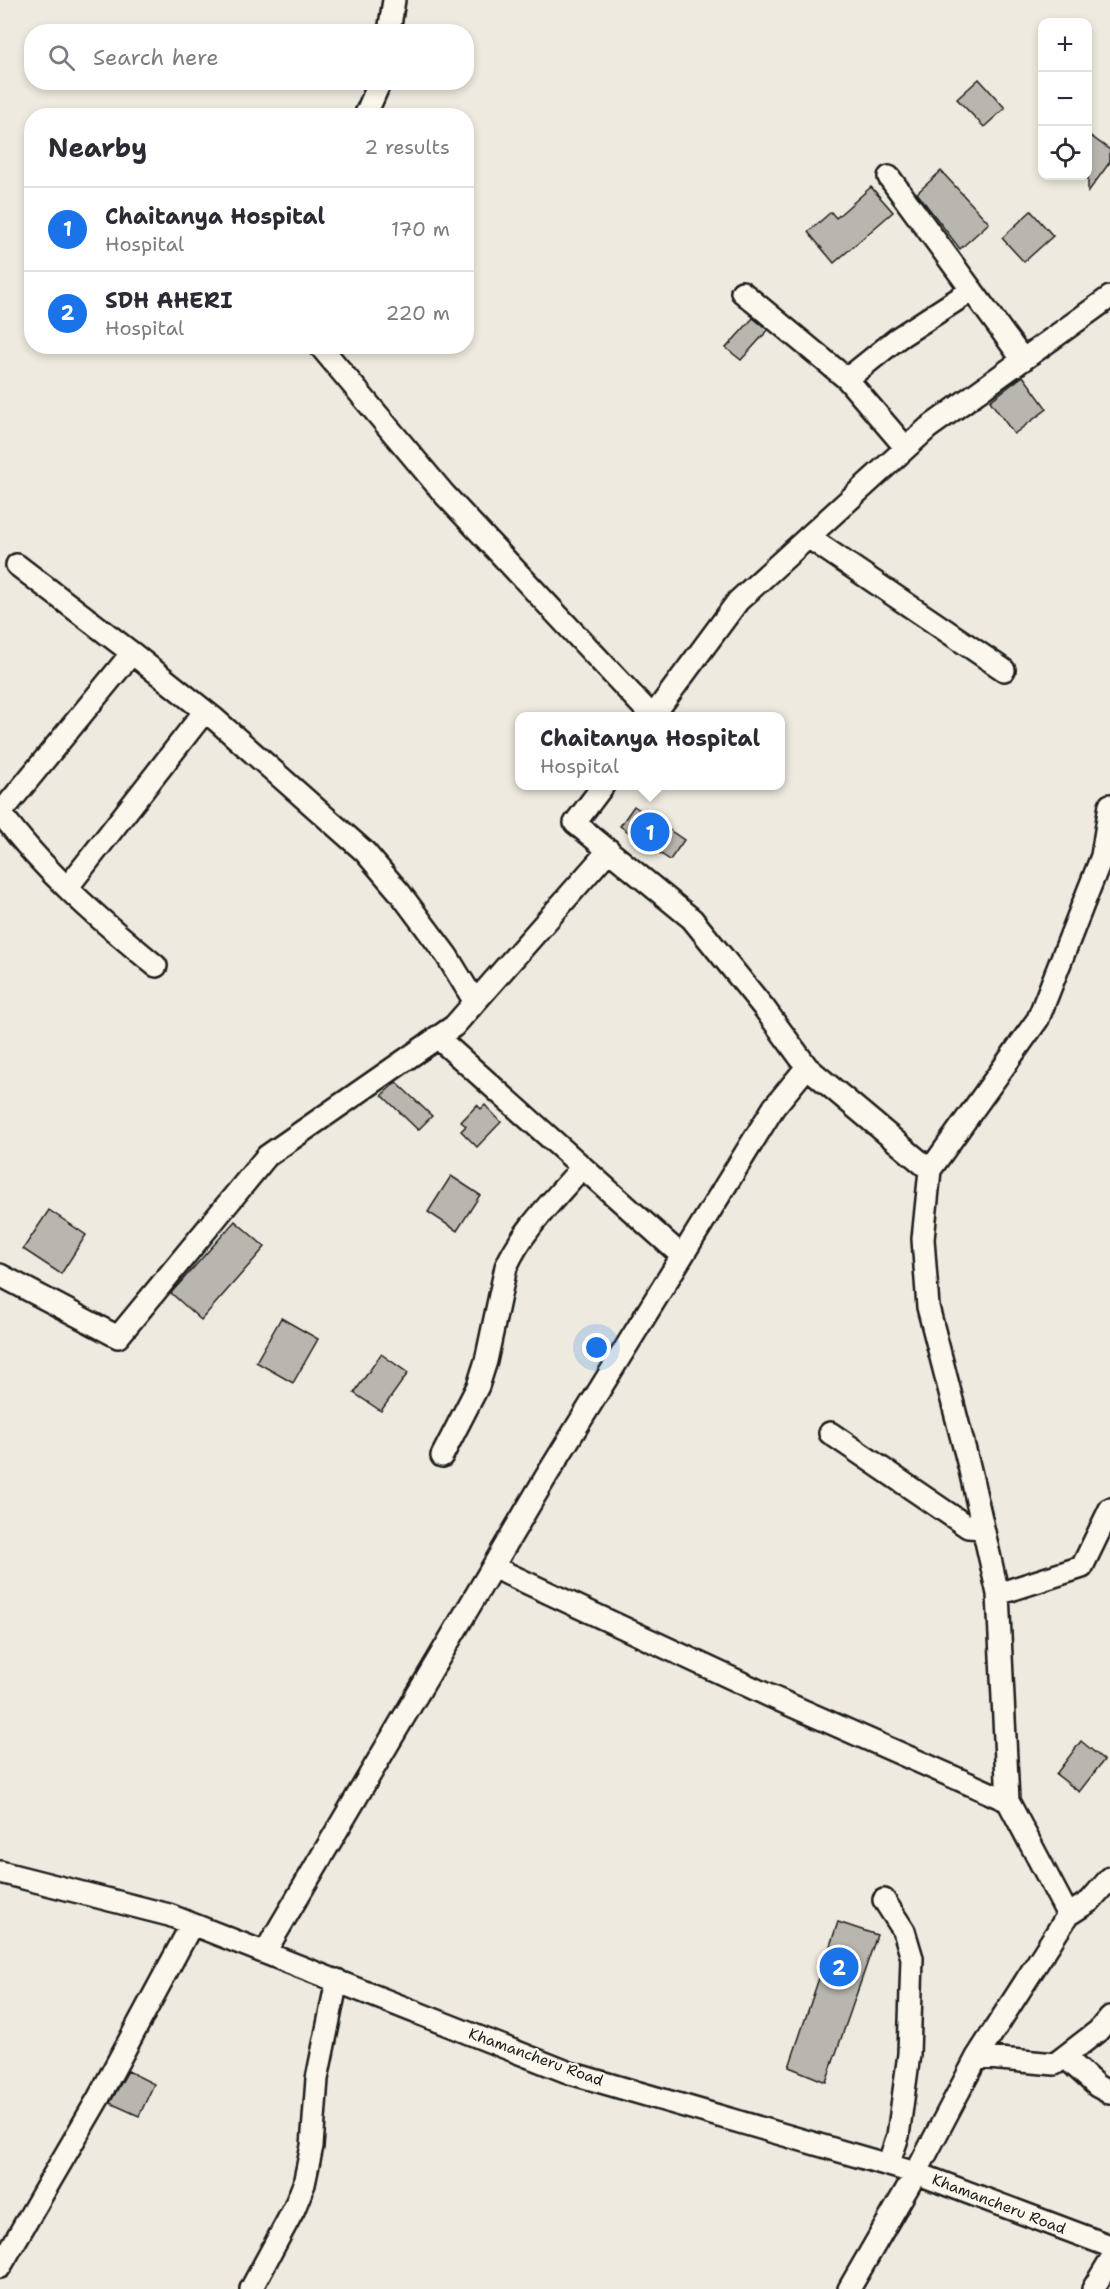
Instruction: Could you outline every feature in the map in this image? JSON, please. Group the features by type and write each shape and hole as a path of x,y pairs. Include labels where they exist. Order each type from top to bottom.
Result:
{"street":[{"path":"390,24 394,0"},
{"path":"369,108 376,90"},
{"path":"889,177 1023,360"},
{"path":"847,379 898,338 972,290"},
{"path":"742,292 847,379 906,448"},
{"path":"656,712 738,601 808,537 928,428 1110,297"},
{"path":"327,354 445,495 647,712"},
{"path":"808,537 1004,670"},
{"path":"17,565 205,711 367,854 400,893 447,956 475,1002"},
{"path":"132,653 0,813 67,888 156,966"},
{"path":"67,888 205,711"},
{"path":"600,790 575,823 692,919 764,1008 807,1067 930,1170"},
{"path":"1068,1915 1008,1801 998,1594 928,1307 923,1239 930,1170 1038,1019 1102,856 1110,805"},
{"path":"0,1275 118,1337 267,1156 454,1026 609,850"},
{"path":"437,1037 682,1256"},
{"path":"265,1952 493,1567 682,1256 774,1107 807,1067"},
{"path":"442,1456 478,1386 510,1256 519,1242 582,1167"},
{"path":"830,1433 968,1527 983,1528"},
{"path":"998,1594 1082,1567 1110,1509"},
{"path":"493,1567 772,1697 1008,1801"},
{"name":"Khamancheru Road","path":"0,1872 170,1915 570,2073 916,2173 1110,2246"},
{"path":"849,2289 916,2173 977,2058 1068,1915 1090,1901 1110,1878"},
{"path":"884,1900 904,1931 912,1958 909,2054 898,2136 888,2165"},
{"path":"0,2267 99,2097 192,1924"},
{"path":"251,2289 294,2209 304,2184 312,2146 317,2079 337,1980"},
{"path":"977,2058 1055,2064 1098,2031 1110,2017"},
{"path":"1065,2057 1096,2086 1110,2093"},
{"path":"1093,2289 1110,2261"}],"building":[{"path":"979,79 1005,108 984,127 957,99"},
{"path":"1092,137 1110,150 1110,162 1088,192 1088,180 1092,180"},
{"path":"941,171 989,223 960,249 917,193"},
{"path":"871,187 893,212 834,263 808,232 831,212 836,218"},
{"path":"1031,211 1053,236 1024,262 1002,238"},
{"path":"753,318 768,330 741,360 726,348"},
{"path":"1023,376 1047,409 1014,434 990,401"},
{"path":"634,806 684,840 670,860 620,826"},
{"path":"396,1082 432,1116 418,1130 382,1095"},
{"path":"477,1105 481,1109 485,1105 501,1122 477,1147 461,1131 466,1126 461,1122"},
{"path":"451,1176 480,1195 457,1231 428,1212"},
{"path":"49,1210 86,1235 61,1274 23,1249"},
{"path":"235,1221 265,1247 201,1320 171,1293"},
{"path":"281,1318 318,1339 293,1383 256,1362"},
{"path":"381,1354 408,1373 381,1411 354,1393"},
{"path":"1081,1741 1104,1760 1079,1792 1056,1774"},
{"path":"838,1922 877,1935 826,2082 789,2067"},
{"path":"128,2071 154,2084 139,2116 110,2103"}],"place":[{"name":"Chaitanya Hospital","path":"650,832"},
{"name":"SDH AHERI","path":"839,1967"}]}
